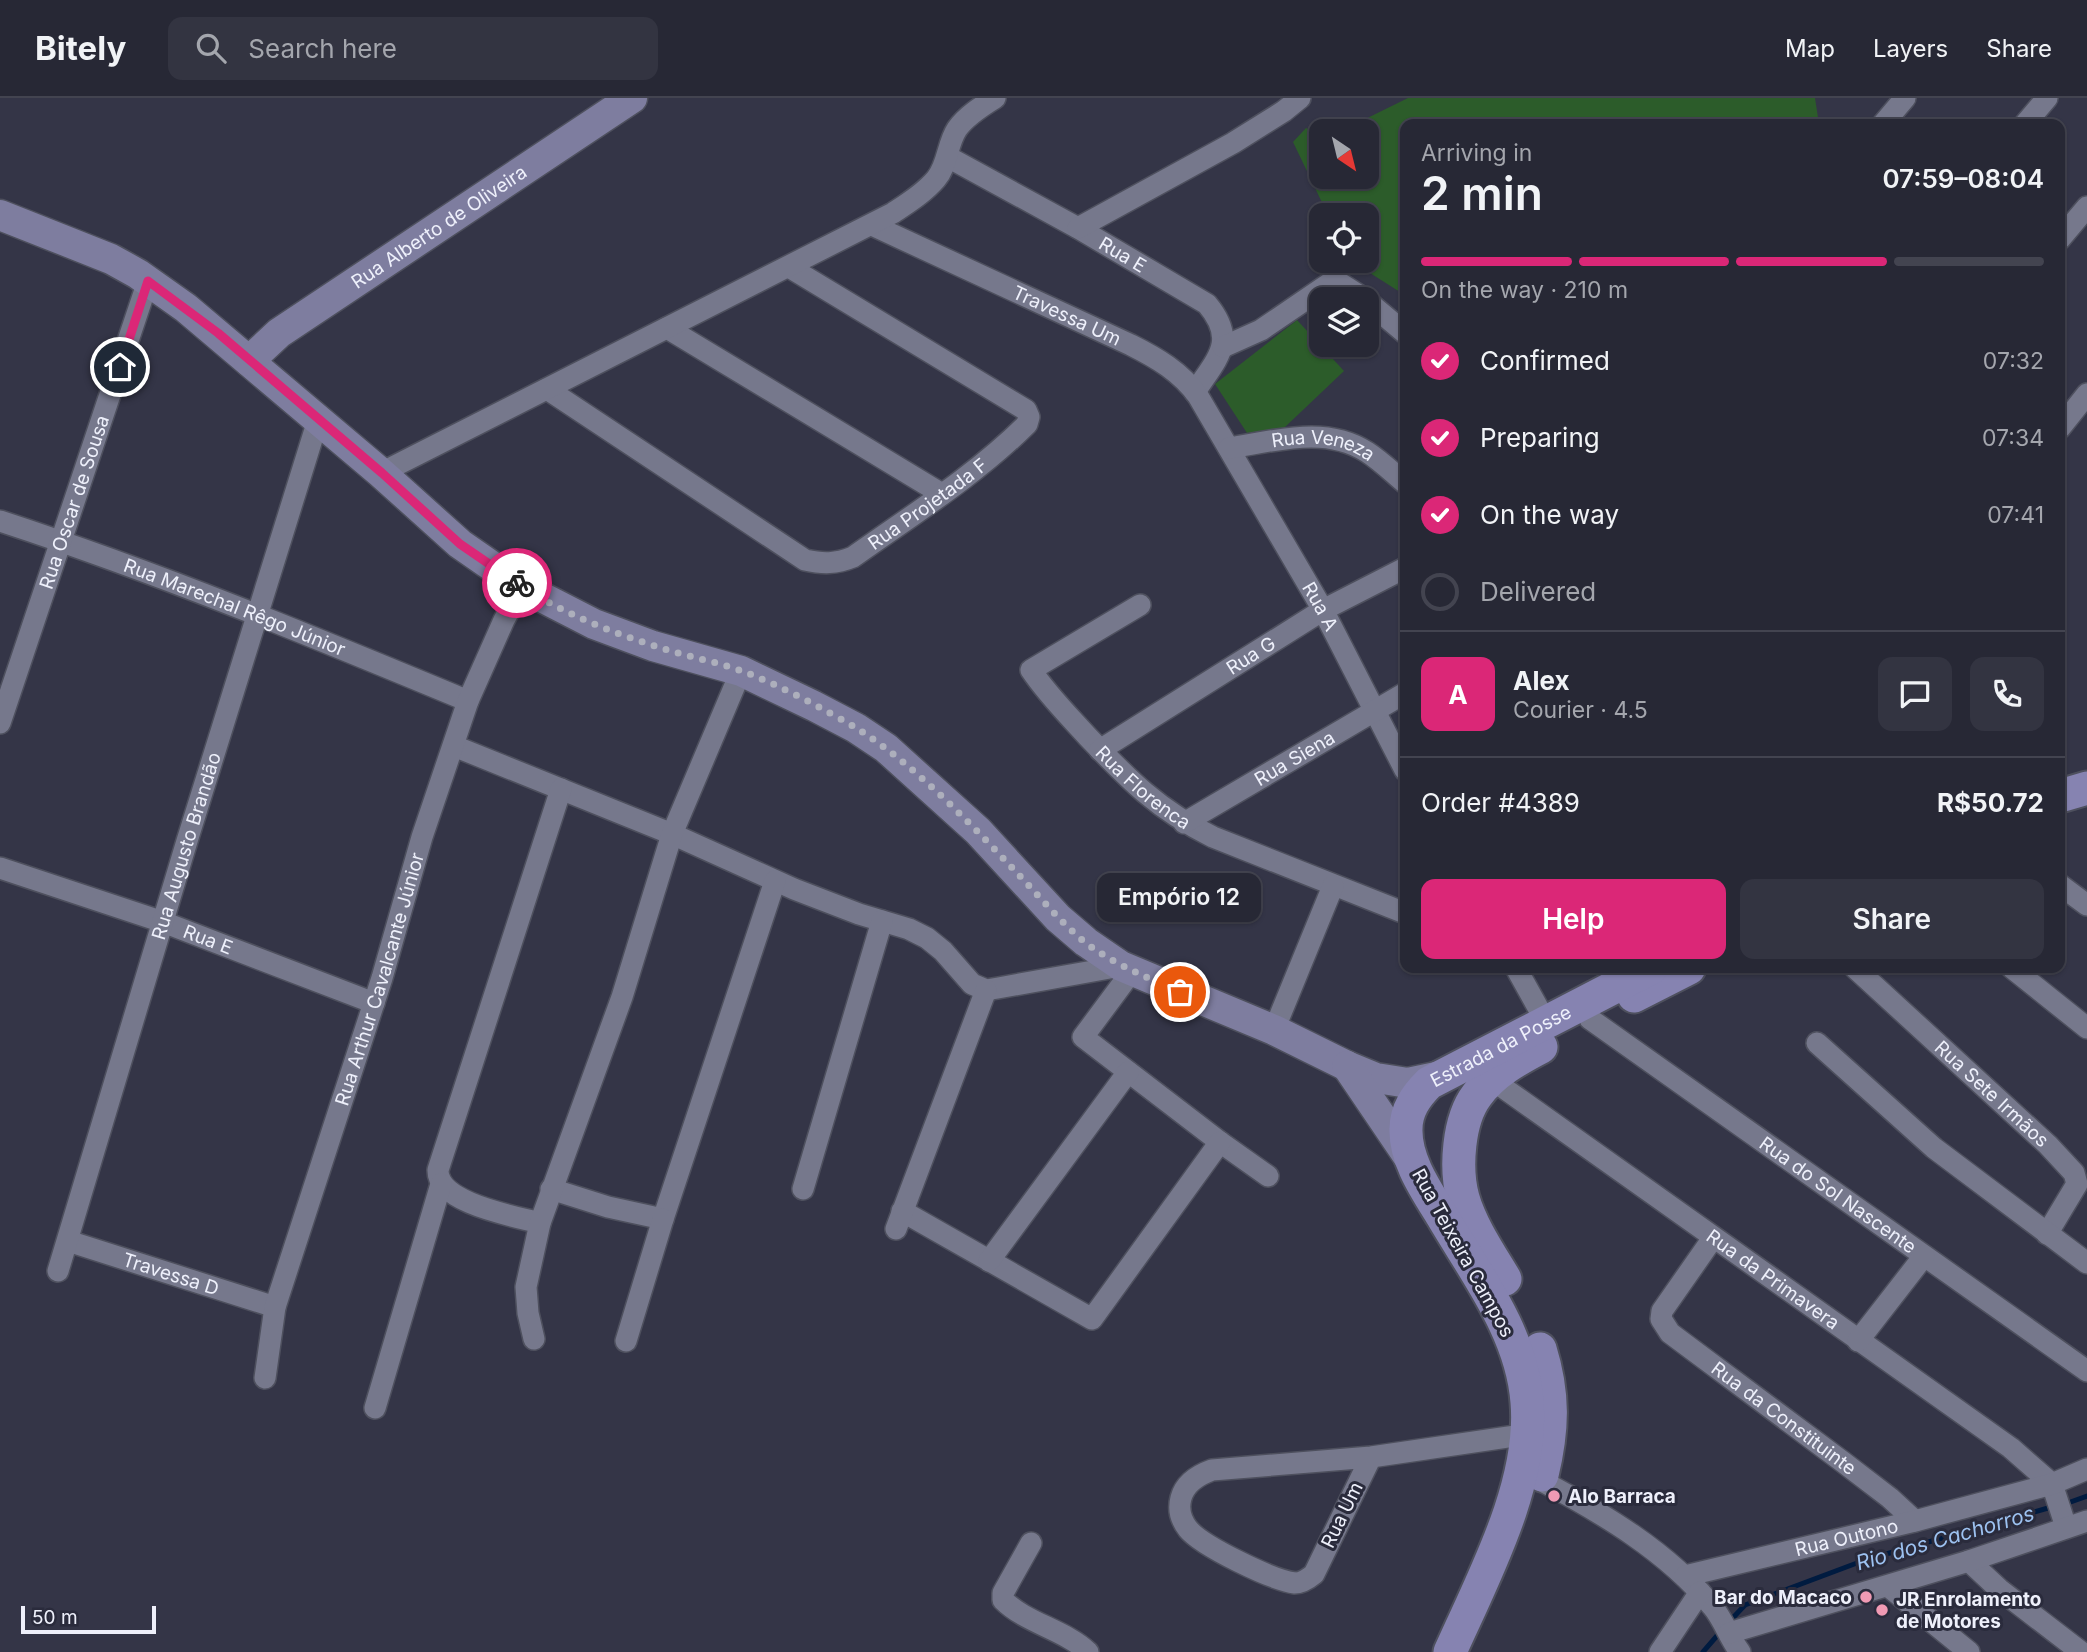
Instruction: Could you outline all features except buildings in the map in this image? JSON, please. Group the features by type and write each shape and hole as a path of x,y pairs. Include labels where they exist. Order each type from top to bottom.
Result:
{"main road":[{"path":"2065,795 2087,788"},
{"path":"2065,813 2087,806"},
{"name":"Estrada da Posse","path":"1414,1165 1407,1143 1407,1119 1418,1094 1441,1076 1641,973"},
{"name":"Estrada da Posse","path":"1481,1092 1528,1054 1679,973"},
{"path":"1441,1076 1460,1087 1481,1092"},
{"name":"Rua Teixeira Campos","path":"1470,1652 1529,1518 1549,1447 1552,1419 1545,1366 1525,1314 1463,1199 1458,1165 1462,1135 1481,1092"},
{"path":"1414,1165 1430,1170 1458,1165"},
{"name":"Rua Teixeira Campos","path":"1414,1165 1505,1323 1524,1376 1528,1434 1517,1493 1450,1652"}],"street":[{"name":"Rua Alberto de Oliveira","path":"249,361 279,334 632,98"},
{"path":"382,473 873,225 918,196 937,178 948,158 957,130 995,98"},
{"path":"1078,228 1233,143 1300,98"},
{"path":"1887,119 1905,98"},
{"path":"2029,119 2047,98"},
{"name":"Rua E","path":"948,158 1078,228 1207,304 1222,327 1225,338 1223,347"},
{"path":"2065,233 2087,207"},
{"name":"Rua Teixeira Campos","path":"0,215 111,259 148,281 218,333 382,473 460,544 522,587 594,624 653,646 741,671 824,711 886,748 978,831 1058,918 1086,943 1126,968 1274,1030 1347,1066 1390,1081 1408,1083 1441,1076"},
{"name":"Travessa Um","path":"873,225 1131,345 1174,370 1195,392 1229,448"},
{"name":"Rua Projetada F","path":"547,389 805,560 822,564 838,563 853,556 942,494 1021,430 1027,424 1028,417 1026,410 789,267"},
{"name":"Rua Oscar de Sousa","path":"0,723 148,281"},
{"path":"1324,287 1330,283 1340,283 1346,287"},
{"path":"1195,392 1223,347 1261,330 1309,297"},
{"path":"1379,311 1400,329"},
{"path":"667,328 942,494"},
{"path":"2065,422 2087,394"},
{"name":"Rua Augusto Brandão","path":"58,1271 318,420"},
{"name":"Rua Veneza","path":"1229,448 1322,436 1343,440 1367,452 1400,479"},
{"name":"Rua A","path":"1229,448 1323,610 1400,761"},
{"name":"Rua Marechal Rêgo Júnior","path":"0,521 258,613 468,701"},
{"name":"Rua G","path":"1100,750 1323,610 1400,571"},
{"name":"Rua Arthur Cavalcante Júnior","path":"265,1378 275,1307 374,1003 422,837 468,701 504,620 522,587"},
{"name":"Rua Florenca","path":"1140,605 1031,670 1045,692 1139,789 1184,823 1400,911"},
{"path":"534,1339 526,1287 540,1223 622,997 672,834 741,671"},
{"name":"Rua Siena","path":"1184,823 1400,696"},
{"path":"454,746 672,834 775,881 909,929 927,938 972,984 986,990 1126,968"},
{"path":"540,1223 450,1194 438,1178 438,1170 561,789"},
{"name":"Rua E","path":"0,868 163,922 374,1003"},
{"path":"626,1341 663,1219 775,881"},
{"path":"1274,1030 1333,886"},
{"path":"2065,889 2087,905"},
{"path":"803,1189 882,921"},
{"path":"1126,968 1083,1037 1268,1176"},
{"path":"1519,973 1546,1022"},
{"name":"Rua Sete Irmãos","path":"1860,973 2048,1145 2074,1173 2077,1184 2048,1234"},
{"path":"2018,973 2087,1028"},
{"path":"986,990 899,1220 989,1261 1092,1319 1220,1142"},
{"name":"Rua do Sol Nascente","path":"1590,1019 2087,1371"},
{"path":"1817,1043 1934,1149 2087,1263"},
{"name":"Rua Teixeira Campos","path":"1347,1066 1414,1165"},
{"path":"989,1261 1128,1072"},
{"name":"Rua da Primavera","path":"1481,1092 1713,1238 2011,1448 2053,1488"},
{"path":"375,1408 441,1184"},
{"path":"551,1189 608,1207 663,1219"},
{"name":"Rua da Constituinte","path":"1713,1238 1662,1311 1661,1319 1674,1337 1852,1469 1915,1521"},
{"name":"Travessa D","path":"68,1241 275,1307"},
{"path":"1858,1341 1924,1256"},
{"path":"1371,1457 1528,1434"},
{"name":"Rua Um","path":"1371,1457 1314,1574 1300,1583 1270,1574 1199,1539 1181,1518 1180,1503 1183,1492 1200,1474 1212,1470 1371,1457"},
{"name":"Rua Outono","path":"1692,1584 1915,1521 2053,1488 2087,1469"},
{"path":"1540,1480 1613,1521 1692,1584 1715,1609 1740,1652"},
{"path":"1728,1630 1888,1586 2076,1525 2053,1488"},
{"path":"1031,1543 1003,1592 1003,1600 1081,1645 1088,1652"},
{"path":"1969,1561 1999,1589 2081,1652"},
{"path":"1660,1652 1692,1584"},
{"path":"1888,1586 1969,1652"}],"green space":[{"path":"1408,98 1815,98 1818,119 1400,119 1400,292 1370,273 1379,273 1379,203 1322,203 1316,189 1379,189 1379,119 1365,119"},
{"path":"1306,128 1309,129 1309,175 1293,142"},
{"path":"1297,320 1309,333 1309,357 1331,357 1344,371 1284,428 1247,433 1215,384"}],"waterway":[{"name":"Rio dos Cachorros","path":"2065,1504 2087,1496"},
{"name":"Rio dos Cachorros","path":"1728,1623 1745,1605 1865,1560 2055,1506"},
{"name":"Rio dos Cachorros","path":"1703,1652 1722,1630"}],"way so far":[{"path":"517,583 594,624 653,646 741,671 856,728 911,768 978,831 1058,918 1086,943 1121,966 1180,992"}],"place":[{"name":"Empório 12","path":"1180,992"},
{"name":"Alo Barraca","path":"1554,1496"},
{"name":"Bar do Macaco","path":"1866,1597"},
{"name":"JR Enrolamento de Motores","path":"1882,1610"}],"route":[{"path":"120,367 148,281 218,333 382,473 460,544 517,583"}]}
